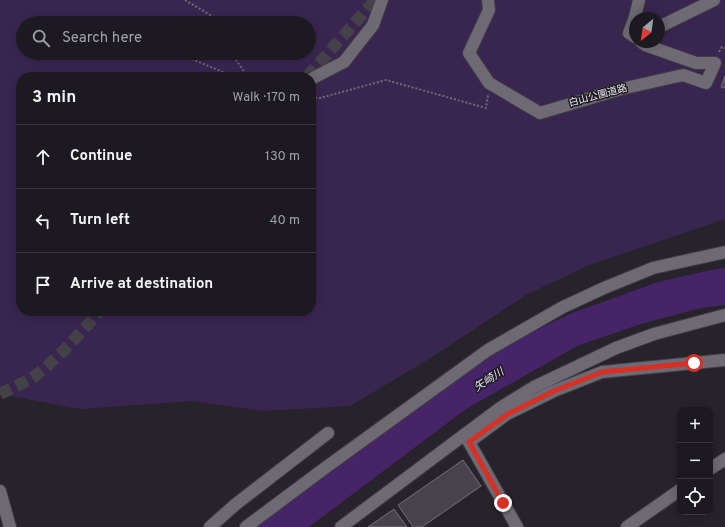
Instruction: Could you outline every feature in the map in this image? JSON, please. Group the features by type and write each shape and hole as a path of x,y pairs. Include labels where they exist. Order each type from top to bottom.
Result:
{"street":[{"path":"316,76 344,62 372,25 382,0"},
{"name":"白山公園道路","path":"488,0 489,10 469,53 489,82 540,112 621,89 683,75 706,83 715,63 696,62 654,48"},
{"path":"638,12 639,0"},
{"path":"665,23 714,0"},
{"path":"246,527 331,463 494,346 563,307 653,268 725,252"},
{"path":"467,438 500,408 534,387 616,348 654,334 725,315"},
{"path":"341,527 467,438 508,414 554,391 602,372 725,360"},
{"path":"210,527 236,504 328,433"},
{"path":"467,438 517,527"},
{"path":"713,467 725,459"},
{"path":"0,491 10,527"},
{"path":"627,527 677,492"}],"path":[{"path":"185,0 212,16"},
{"path":"194,60 223,72"},
{"path":"236,60 244,72"},
{"path":"316,98 320,98 386,80 486,108 489,82"}],"shaded area":[{"path":"0,0 725,0 725,219 589,265 526,295 429,359 350,406 263,411 192,401 80,409 0,394"}],"water":[{"name":"矢崎川","path":"725,268 725,305 701,308 641,324 577,346 466,409 309,527 257,527 288,499 427,398 500,349 572,313 658,282"}],"building":[{"path":"725,76 725,88 721,87"},
{"path":"463,460 481,486 422,527 413,527 398,505"},
{"path":"394,509 407,527 368,527"}],"tunnel":[{"path":"311,72 375,0"},
{"path":"0,394 36,375 45,368 70,344 95,316"}],"route":[{"path":"503,503 469,442 508,414 554,391 602,372 694,363"}]}
